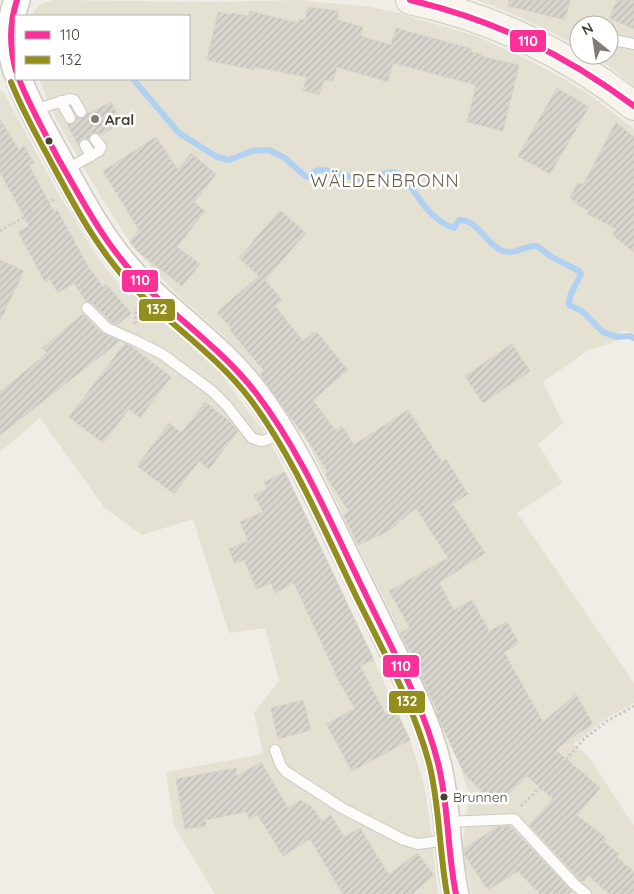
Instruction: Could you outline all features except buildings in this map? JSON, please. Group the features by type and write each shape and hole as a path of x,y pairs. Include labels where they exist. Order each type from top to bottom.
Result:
{"main road":[{"path":"410,0 465,15 505,29 583,65 634,106"}],"street":[{"path":"15,65 9,35 11,17 17,0"},
{"path":"20,80 32,110 101,232 130,270 235,369 256,394 282,431 309,480 425,724 438,764 456,894"}],"lane":[{"path":"619,41 634,44"},
{"path":"32,110 72,99 81,112"},
{"path":"61,101 70,118"},
{"path":"70,179 101,148 96,138"},
{"path":"85,144 91,156"},
{"path":"87,308 107,328 162,354 212,391 252,438 261,441 266,440 282,431"},
{"path":"274,750 285,771 364,820 411,843 425,843 447,831 474,822 511,818 516,820 574,884 586,894"}],"path":[{"path":"0,231 70,179"},
{"path":"511,818 584,739 607,721 634,706"}],"shaded area":[{"path":"53,0 209,2 297,0 371,7 473,35 525,58 590,95 634,129 634,333 622,330 612,343 588,350 543,382 563,423 538,444 562,483 517,513 634,683 634,703 608,717 574,744 588,756 634,826 634,894 472,894 462,851 469,794 457,757 394,620 311,449 260,374 223,335 158,275 130,242 102,199 56,119 39,80 190,80 190,15 32,15 39,5"},
{"path":"476,0 634,0 634,86 606,65 619,65 619,15 569,15 569,42 494,6"},
{"path":"0,90 4,93 57,191 100,261 129,296 134,294 220,373 261,428 276,453 410,740 424,784 438,894 215,894 174,826 166,772 263,754 254,713 279,681 265,628 229,633 193,519 142,535 104,507 40,418 0,452"}],"waterway":[{"path":"134,80 179,133 217,157 229,160 252,151 269,150 285,158 306,177 321,170 365,180 392,172 401,175 430,212 447,225 454,228 459,220 466,221 503,251 512,252 537,246 550,256 579,271 581,274 571,293 569,305 582,311 603,332 616,337 630,336 634,338"}],"transit line":[{"name":"110","path":"15,66 11,35 12,18 17,0"},
{"name":"110","path":"410,0 471,18 528,41 581,70 634,106"},
{"name":"110","path":"19,80 59,160 116,253 140,281 243,377 273,416 302,465 396,655 432,741 442,779 456,894"},
{"name":"132","path":"11,82 30,123 69,196 99,244 134,288 209,355 237,383 266,422 294,469 406,698 422,741 433,779 447,894"}],"place":[{"name":"Aral","path":"95,119"},
{"name":"Brunnen","path":"444,797"}],"district":[{"name":"WÄLDENBRONN","path":"385,180"}]}
